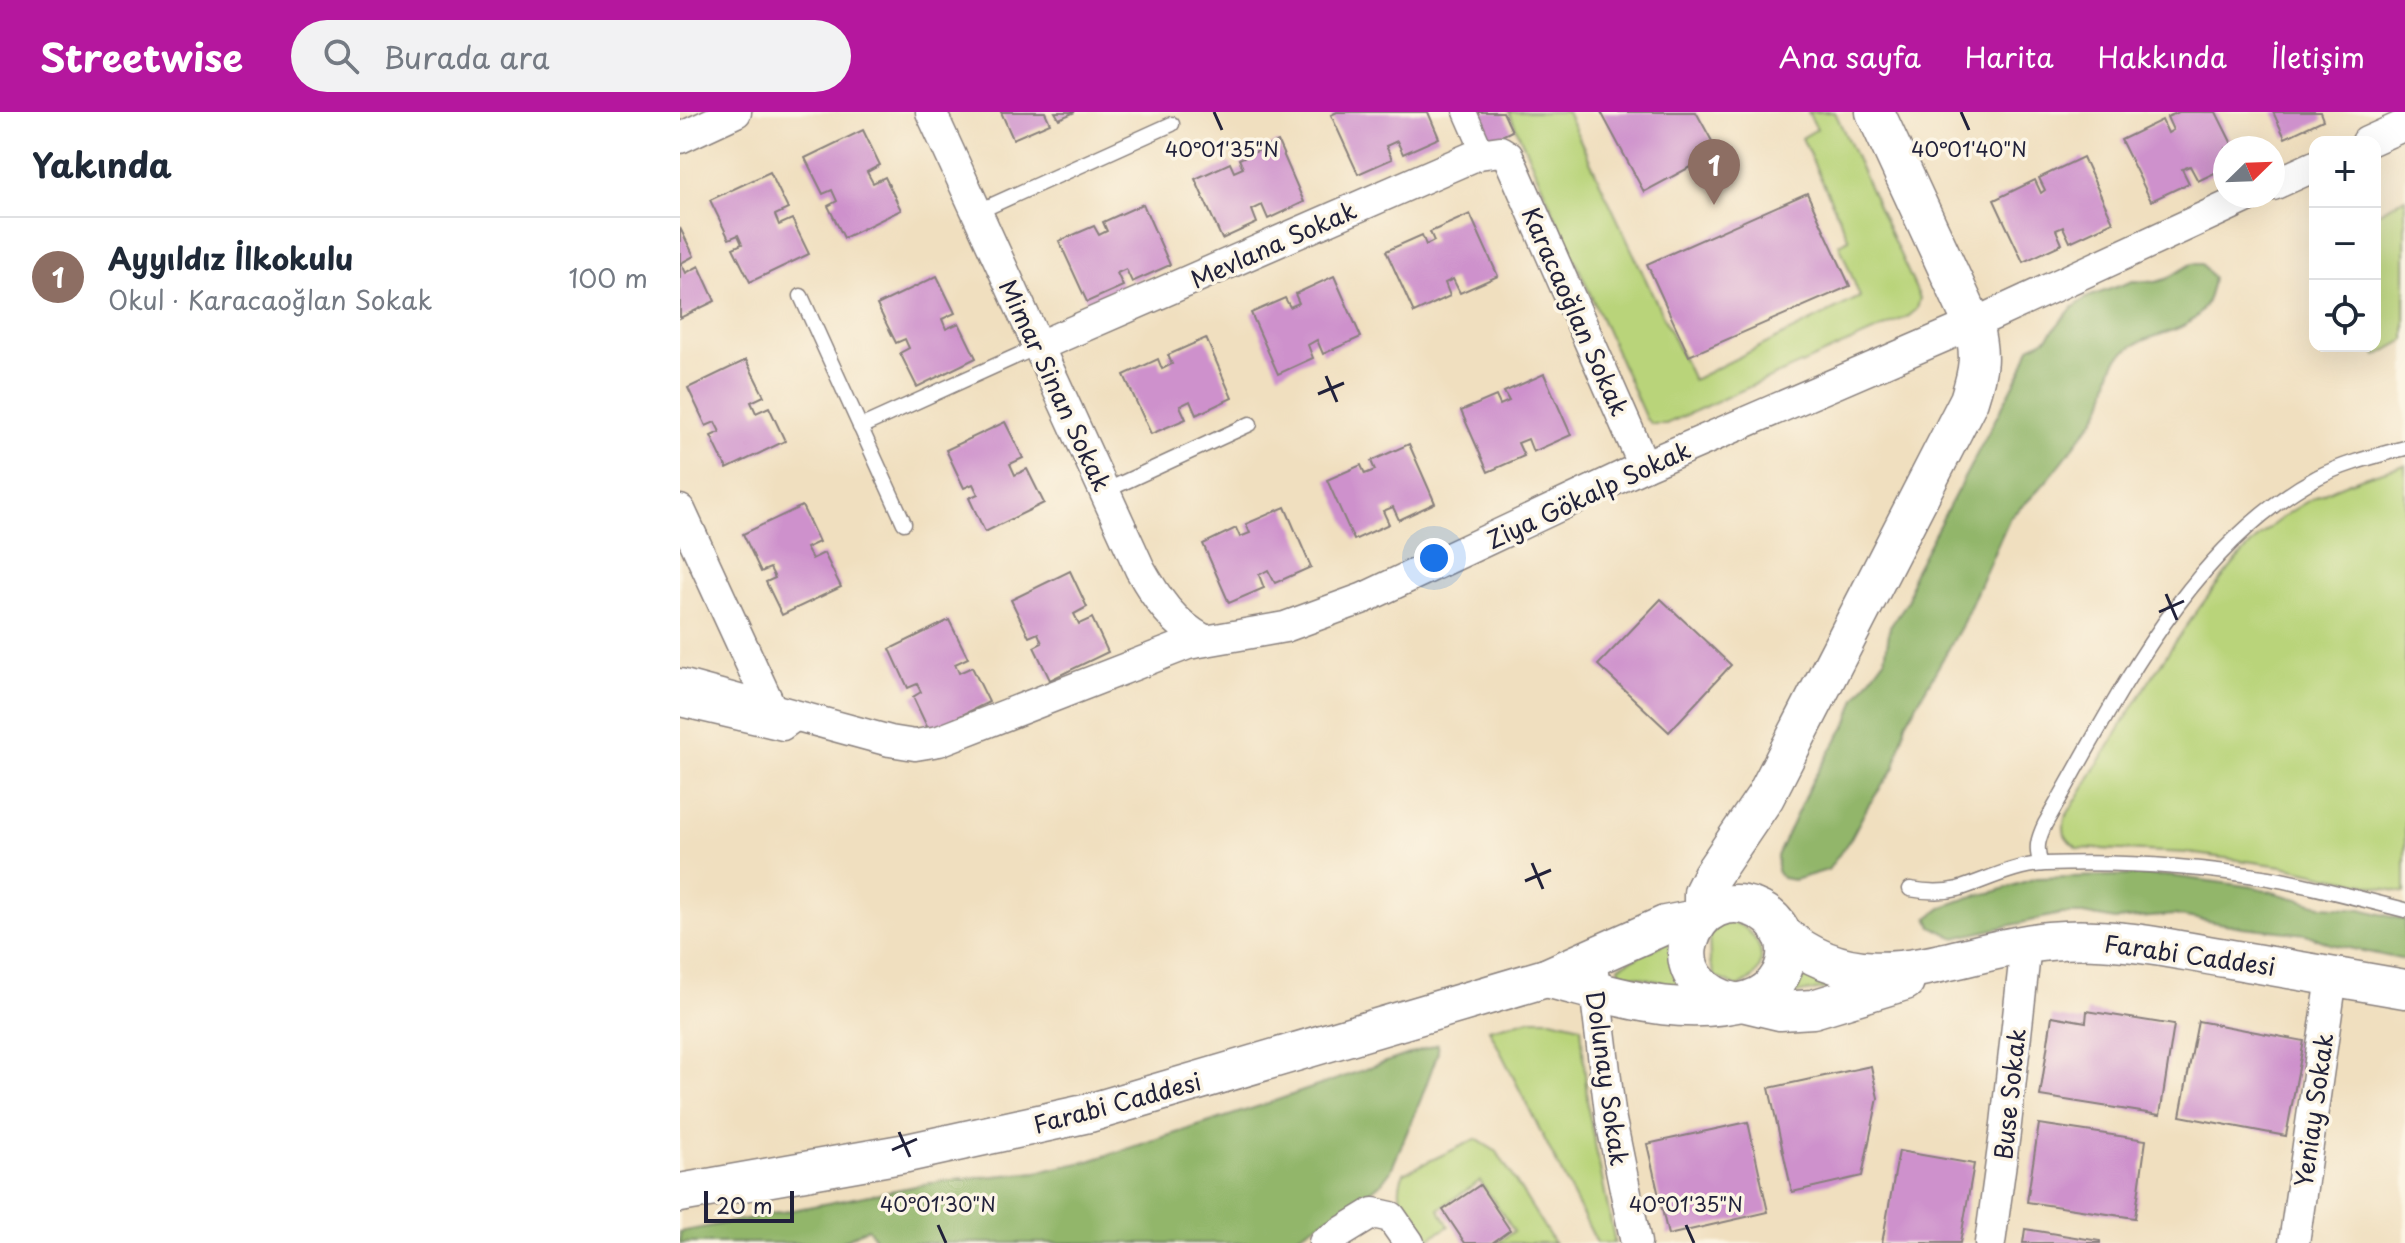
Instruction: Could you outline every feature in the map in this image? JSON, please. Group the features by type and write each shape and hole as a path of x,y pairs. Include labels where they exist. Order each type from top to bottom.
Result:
{"street":[{"path":"680,138 736,112"},
{"name":"Mimar Sinan Sokak","path":"931,112 1140,569 1173,618 1204,640"},
{"path":"1465,112 1496,154"},
{"path":"1702,917 1703,893 1712,875 1765,797 1969,400 1977,375 1980,351 1973,324 1875,112"},
{"path":"2380,136 2405,125"},
{"name":"Mevlana Sokak","path":"1039,346 1496,154"},
{"name":"Karacaoğlan Sokak","path":"1496,154 1644,466"},
{"path":"2285,180 2309,169"},
{"name":"Ziya Gökalp Sokak","path":"680,684 890,741 929,744 1204,640 1285,627 1364,598 1644,466 1973,324 2224,208"},
{"path":"680,510 771,708"},
{"path":"680,705 783,729 801,716"},
{"path":"1593,975 1623,999 1668,1008 1693,1009 1760,996 1779,977 1785,959 1750,880 1752,837 1765,797"},
{"path":"1730,904 1769,920 1805,952 1822,961 1860,971 1915,968 1976,957 1854,999 1813,1009 1780,1011 1715,997 1694,976 1687,952 1694,928 1702,917 1730,904"},
{"name":"Farabi Caddesi","path":"680,1193 907,1153 1089,1113 1546,978 1593,975 1665,925 1702,917"},
{"name":"Farabi Caddesi","path":"1976,957 2026,945 2074,939 2130,943 2405,989"},
{"name":"Buse Sokak","path":"1990,1243 2026,945"},
{"name":"Dolunay Sokak","path":"1593,975 1611,1120 1636,1243"},
{"name":"Yeniay Sokak","path":"2294,1243 2332,977"},
{"path":"1324,1243 1373,1213 1391,1217 1409,1243"}],"lane":[{"path":"977,212 1172,124"},
{"path":"801,296 904,523"},
{"path":"860,427 1039,346"},
{"path":"1105,491 1250,424"},
{"path":"2041,864 2037,852 2038,839 2045,824 2158,629 2220,554 2259,519 2318,477 2350,463 2405,448"},
{"path":"1910,889 1931,892 1956,890 2014,869 2041,864 2127,864 2208,869 2271,879 2405,910"}],"green space":[{"path":"1509,112 1567,112 1693,380 1860,297 1839,244 1849,239 1802,138 1817,129 1808,112 1835,112 1920,298 1917,309 1909,316 1666,424 1652,424 1646,419"},
{"path":"2405,198 2405,340 2377,356 2375,352 2381,352 2381,211"},
{"path":"2191,264 2202,264 2213,278 2201,312 2191,322 2138,343 2118,358 2104,401 2094,420 2048,480 2010,517 1961,627 1906,723 1895,767 1868,806 1851,838 1828,870 1794,880 1782,878 1777,871 1777,856 1812,781 1848,722 1856,698 1885,659 1890,626 1908,601 1913,574 2022,369 2030,347 2046,339 2071,309 2088,297 2133,281 2166,279"},
{"path":"2405,465 2405,893 2282,866 2189,853 2077,848 2064,832 2065,818 2164,659 2234,564 2272,525 2303,504 2352,481"},
{"path":"2142,875 2254,887 2323,906 2361,909 2405,920 2405,960 2330,944 2306,934 2174,915 2115,920 2083,914 2060,914 1955,938 1932,926 1928,918 1943,907 1970,897 2036,878"},
{"path":"1730,922 1751,934 1761,955 1756,974 1738,987 1715,977 1710,962 1709,936 1719,926"},
{"path":"1669,941 1678,986 1620,972 1619,966"},
{"path":"1804,974 1844,985 1789,995"},
{"path":"1531,1019 1551,1019 1581,1026 1588,1109 1615,1243 1597,1243 1489,1029"},
{"path":"1438,1044 1421,1099 1391,1170 1382,1182 1364,1197 1285,1243 878,1243 868,1228 840,1243 680,1243 680,1232 941,1181 1037,1172 1089,1161"},
{"path":"1476,1139 1497,1152 1554,1243 1497,1243 1514,1231 1480,1181 1439,1209 1449,1226 1425,1241 1401,1201 1404,1173"}],"building":[{"path":"1001,112 1045,112 1050,123 1013,139"},
{"path":"1055,112 1075,112 1059,119"},
{"path":"1337,112 1428,112 1439,138 1403,154 1397,141 1386,146 1392,159 1358,174 1331,115"},
{"path":"1476,112 1503,112 1512,131 1489,142"},
{"path":"1601,112 1696,112 1718,152 1644,192"},
{"path":"2179,112 2216,112 2228,136 2213,136 2213,174 2198,181 2190,166 2182,169 2189,183 2151,201 2121,140 2162,120 2168,133 2173,130 2167,117"},
{"path":"2273,112 2320,112 2323,120 2284,136"},
{"path":"863,130 880,165 867,172 873,183 885,177 901,210 844,238 828,206 837,201 832,190 823,194 805,158"},
{"path":"1278,142 1304,202 1268,219 1262,205 1252,210 1257,223 1222,239 1195,179 1230,163 1234,172 1243,168 1239,159"},
{"path":"2083,157 2113,222 2070,242 2063,227 2056,230 2062,244 2023,262 1994,200 2035,180 2041,193 2045,190 2039,178"},
{"path":"770,172 788,209 775,215 779,225 792,219 809,254 750,282 733,248 742,244 738,235 729,239 710,200"},
{"path":"1807,193 1850,286 1689,356 1647,264"},
{"path":"1143,204 1170,265 1132,282 1126,269 1117,273 1123,286 1087,302 1059,241 1094,226 1099,235 1107,231 1103,222"},
{"path":"1470,214 1498,276 1460,293 1453,279 1445,283 1450,296 1414,313 1386,251 1422,235 1426,245 1434,241 1430,232"},
{"path":"680,228 694,256 681,263 686,273 699,266 715,301 680,318"},
{"path":"937,276 955,313 942,319 946,329 959,323 976,358 917,387 900,353 909,348 905,339 896,343 877,305"},
{"path":"1334,276 1361,337 1323,354 1317,340 1308,345 1313,358 1278,374 1251,313 1285,298 1290,307 1299,303 1295,294"},
{"path":"1206,338 1232,398 1196,415 1190,401 1180,406 1186,419 1151,434 1124,375 1158,359 1162,369 1172,364 1168,355"},
{"path":"746,360 764,396 751,402 756,413 769,407 785,441 727,469 711,436 720,432 715,422 706,426 688,388"},
{"path":"1544,374 1571,435 1533,452 1528,439 1518,443 1524,456 1488,472 1461,411 1496,396 1500,405 1509,401 1504,392"},
{"path":"1005,422 1023,458 1010,464 1015,475 1027,469 1044,503 985,532 969,498 978,494 973,484 964,488 946,450"},
{"path":"1409,444 1435,503 1399,520 1393,507 1383,511 1389,524 1354,540 1327,480 1361,465 1365,474 1375,470 1371,461"},
{"path":"802,506 819,542 806,548 812,559 824,553 841,587 782,615 766,582 775,578 770,568 761,572 743,534"},
{"path":"1285,507 1311,567 1275,583 1268,570 1259,575 1264,588 1229,603 1203,544 1236,528 1240,537 1250,533 1246,524"},
{"path":"1070,571 1087,607 1074,614 1079,624 1092,618 1108,652 1050,680 1034,647 1042,643 1038,633 1029,637 1011,600"},
{"path":"1661,599 1731,665 1669,732 1598,665"},
{"path":"949,620 968,658 955,664 959,673 972,667 989,702 929,731 913,697 921,692 917,684 908,688 890,649"},
{"path":"2087,1011 2174,1025 2160,1115 2040,1096 2052,1016 2086,1022"},
{"path":"2198,1021 2304,1041 2286,1136 2180,1116"},
{"path":"1871,1066 1878,1098 1862,1176 1792,1192 1769,1088"},
{"path":"1748,1122 1768,1212 1668,1235 1647,1144"},
{"path":"2039,1124 2146,1140 2135,1218 2027,1202"},
{"path":"1899,1151 1974,1164 1960,1243 1882,1243"},
{"path":"1480,1185 1510,1230 1492,1243 1465,1243 1443,1210"},
{"path":"2025,1229 2100,1241 2100,1243 2023,1243"}],"place":[{"name":"Ayyıldız İlkokulu","path":"1714,205"}]}
